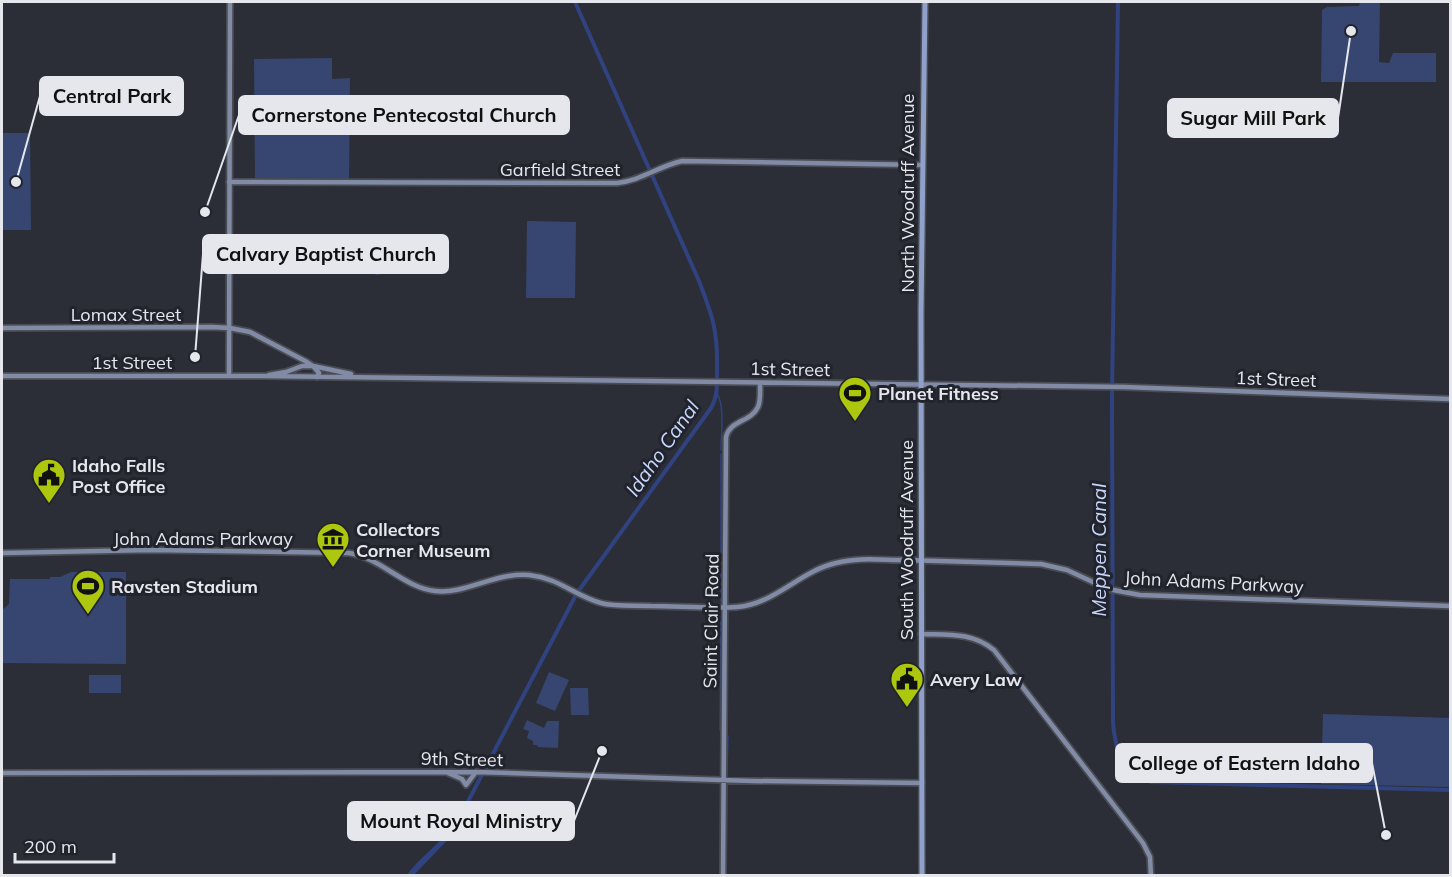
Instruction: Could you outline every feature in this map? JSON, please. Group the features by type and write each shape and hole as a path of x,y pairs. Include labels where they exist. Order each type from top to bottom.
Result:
{"main road":[{"name":"North Woodruff Avenue","path":"921,385 925,2"},
{"name":"South Woodruff Avenue","path":"921,385 922,876"}],"street":[{"path":"230,2 230,376"},
{"name":"Garfield Street","path":"229,182 617,183 632,181 654,170 682,161 922,165"},
{"name":"Lomax Street","path":"2,327 230,328 258,335 314,366"},
{"name":"1st Street","path":"263,376 286,372 302,366 314,366 344,373 381,377"},
{"path":"314,366 319,374 316,377"},
{"name":"1st Street","path":"2,376 381,377 1113,387 1450,399"},
{"name":"Saint Clair Road","path":"723,876 726,436 731,426 756,411 760,399 760,382"},
{"name":"John Adams Parkway","path":"2,553 150,550 349,553 364,556 417,586 435,591 449,591 519,574 545,578 604,604 744,606 762,601 806,575 834,563 857,560 1049,565 1113,590 1157,596 1450,606"},
{"path":"921,634 971,636 994,650 1143,843 1150,857 1152,876"},
{"path":"445,772 462,779 466,785 476,772"},
{"name":"9th Street","path":"2,773 490,772 723,780 922,783"}],"shaded area":[{"path":"1360,2 1380,2 1379,62 1389,63 1393,53 1436,53 1436,82 1321,82 1322,10 1327,7 1359,6"},
{"path":"332,58 332,79 350,78 349,181 255,181 254,59"},
{"path":"2,133 30,133 31,230 2,230"},
{"path":"527,221 576,222 575,298 526,298"},
{"path":"337,238 353,262 380,267 379,275 340,268 334,272 322,256 331,249 328,245"},
{"name":"Ravsten Stadium","path":"71,572 126,572 126,664 2,663 2,610 9,604 10,579 50,579 50,577 60,577"},
{"path":"549,672 569,680 555,711 536,703"},
{"path":"89,675 121,675 121,693 89,693"},
{"path":"570,688 588,688 589,715 571,715"},
{"path":"1323,714 1450,718 1450,787 1321,784"},
{"path":"527,720 544,728 547,721 559,721 558,748 533,745 533,741 527,738 529,731 523,729"},
{"path":"451,827 457,830 414,875 407,875 417,862 441,840"}],"waterway":[{"name":"Idaho Canal","path":"452,832 577,593 711,408 716,395 717,346 708,305 575,2"},
{"name":"Meppen Canal","path":"1118,2 1112,393 1113,723 1118,752 1133,772 1151,782 1450,790"},
{"path":"717,393 722,413 721,450"},
{"path":"721,454 721,601"},
{"path":"720,730 721,614"},
{"path":"727,770 728,736"},
{"path":"726,876 727,785"}],"place":[{"name":"Sugar Mill Park","path":"1351,31"},
{"name":"Central Park","path":"16,182"},
{"name":"Cornerstone Pentecostal Church","path":"205,212"},
{"name":"Calvary Baptist Church","path":"195,357"},
{"name":"Planet Fitness","path":"855,422"},
{"name":"Idaho Falls Post Office","path":"49,504"},
{"name":"Collectors Corner Museum","path":"333,568"},
{"name":"Ravsten Stadium","path":"88,615"},
{"name":"Avery Law","path":"907,708"},
{"name":"Mount Royal Ministry","path":"602,751"},
{"name":"College of Eastern Idaho","path":"1386,835"}]}
